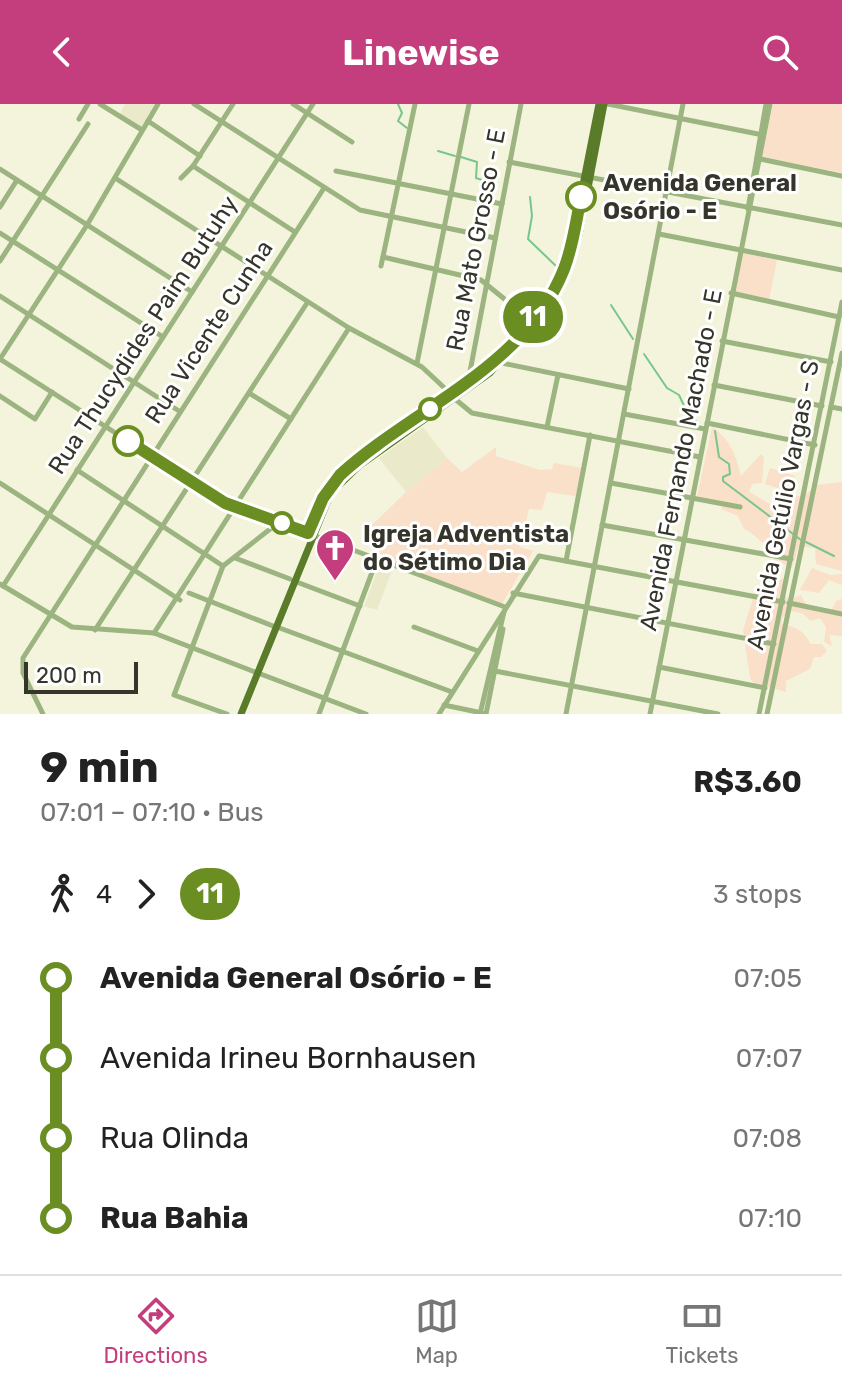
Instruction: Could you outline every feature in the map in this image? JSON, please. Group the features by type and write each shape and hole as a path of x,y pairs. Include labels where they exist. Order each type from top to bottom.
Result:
{"main road":[{"path":"240,714 310,534 327,500 344,478 502,363 568,272 604,104"},
{"path":"469,385 533,322"}],"street":[{"path":"79,119 88,104"},
{"path":"100,104 142,130"},
{"path":"158,104 87,225 0,359 192,482 235,506 505,607"},
{"path":"194,104 360,210 495,238"},
{"path":"181,178 193,166 233,104"},
{"path":"293,104 352,142"},
{"name":"Rua Thucydides Paim Butuhy","path":"2,585 313,104"},
{"path":"381,266 415,104"},
{"path":"417,363 469,104"},
{"name":"Rua Mato Grosso - E","path":"469,385 485,283 521,104"},
{"path":"604,104 761,135"},
{"path":"566,714 683,104"},
{"name":"Avenida Fernando Machado - E","path":"650,714 768,104"},
{"path":"148,121 200,156"},
{"path":"0,261 88,124"},
{"path":"757,159 842,176"},
{"path":"509,162 842,225"},
{"path":"193,166 295,232"},
{"path":"0,169 192,292"},
{"path":"336,171 502,204"},
{"path":"115,178 307,303 417,363 468,412 700,457"},
{"path":"0,207 17,180"},
{"name":"Rua Vicente Cunha","path":"43,714 23,673 23,658 324,188"},
{"path":"0,233 163,337"},
{"path":"659,234 842,270"},
{"path":"383,257 485,283 533,322"},
{"path":"731,293 839,317"},
{"path":"0,296 179,411"},
{"name":"Avenida Getúlio Vargas - S","path":"767,714 791,559 842,302"},
{"path":"95,630 307,303"},
{"path":"154,633 349,328"},
{"path":"722,341 831,362"},
{"name":"Avenida Getúlio Vargas - S","path":"759,714 820,460 842,353"},
{"path":"502,363 629,389"},
{"path":"547,427 558,375"},
{"path":"714,385 822,406"},
{"path":"0,396 35,419 52,392"},
{"path":"249,393 291,419"},
{"path":"831,407 842,409"},
{"path":"624,414 823,446"},
{"path":"566,561 590,435"},
{"path":"77,470 223,566"},
{"path":"0,483 178,598"},
{"path":"611,483 740,507"},
{"path":"227,714 174,695 223,566 279,522"},
{"path":"602,525 791,559"},
{"path":"439,714 539,556 842,614"},
{"path":"234,558 360,606"},
{"path":"319,714 377,559"},
{"path":"2,585 49,616 72,627 154,633 366,714"},
{"path":"189,593 452,692"},
{"path":"513,593 774,644"},
{"path":"484,714 505,607"},
{"path":"484,714 495,671 505,607"},
{"path":"492,626 500,629"},
{"path":"414,627 478,651"},
{"path":"659,667 765,688"},
{"path":"495,671 718,714"},
{"path":"444,705 484,714"}],"shaded area":[{"path":"125,104 156,104 141,127 120,114"},
{"path":"773,104 842,104 842,173 762,157"},
{"path":"742,253 777,260 769,300 735,293"},
{"path":"423,427 447,458 406,492 379,458"},
{"path":"712,427 731,448 741,476 761,454 764,457 762,483 752,484 749,492 774,506 780,494 800,496 816,485 842,482 842,571 816,564 815,548 799,546 792,568 773,559 779,550 767,546 744,529 738,516 721,509 723,504 697,496"},
{"path":"496,447 496,456 540,470 552,469 554,463 582,468 576,496 547,492 542,510 529,509 520,547 533,551 502,604 384,560 366,531 447,458 462,472"},
{"path":"770,468 795,476 790,492 765,484"},
{"path":"380,563 393,568 377,610 364,606"},
{"path":"812,568 830,575 842,574 842,585 829,580 819,593 800,590"},
{"path":"780,579 788,579 785,596 789,600 801,595 806,605 831,611 836,601 842,599 842,636 829,635 832,646 824,642 826,627 820,618 811,621 802,613 791,611 782,618 782,624 799,630 810,644 822,644 827,651 821,657 814,657 810,669 786,681 786,692 768,687 758,689 750,678 743,630 756,589 774,596"}],"waterway":[{"path":"398,104 402,113 398,121 407,128"},
{"path":"438,151 455,156"},
{"path":"461,157 477,162 476,178 491,183"},
{"path":"530,197 532,216 528,239 557,267"},
{"path":"611,305 633,339"},
{"path":"644,354 667,388 679,395 687,412 698,423"},
{"path":"715,431 719,457 729,464 730,474 723,477 723,481 801,540"},
{"path":"806,542 834,556"}],"bus line":[{"name":"11","path":"128,441 225,503 308,533 323,498 340,475 490,366 531,320 552,292 563,270 581,197"}],"place":[{"name":"Avenida General Osório - E","path":"581,197"},
{"name":"Igreja Adventista do Sétimo Dia","path":"335,582"}]}
